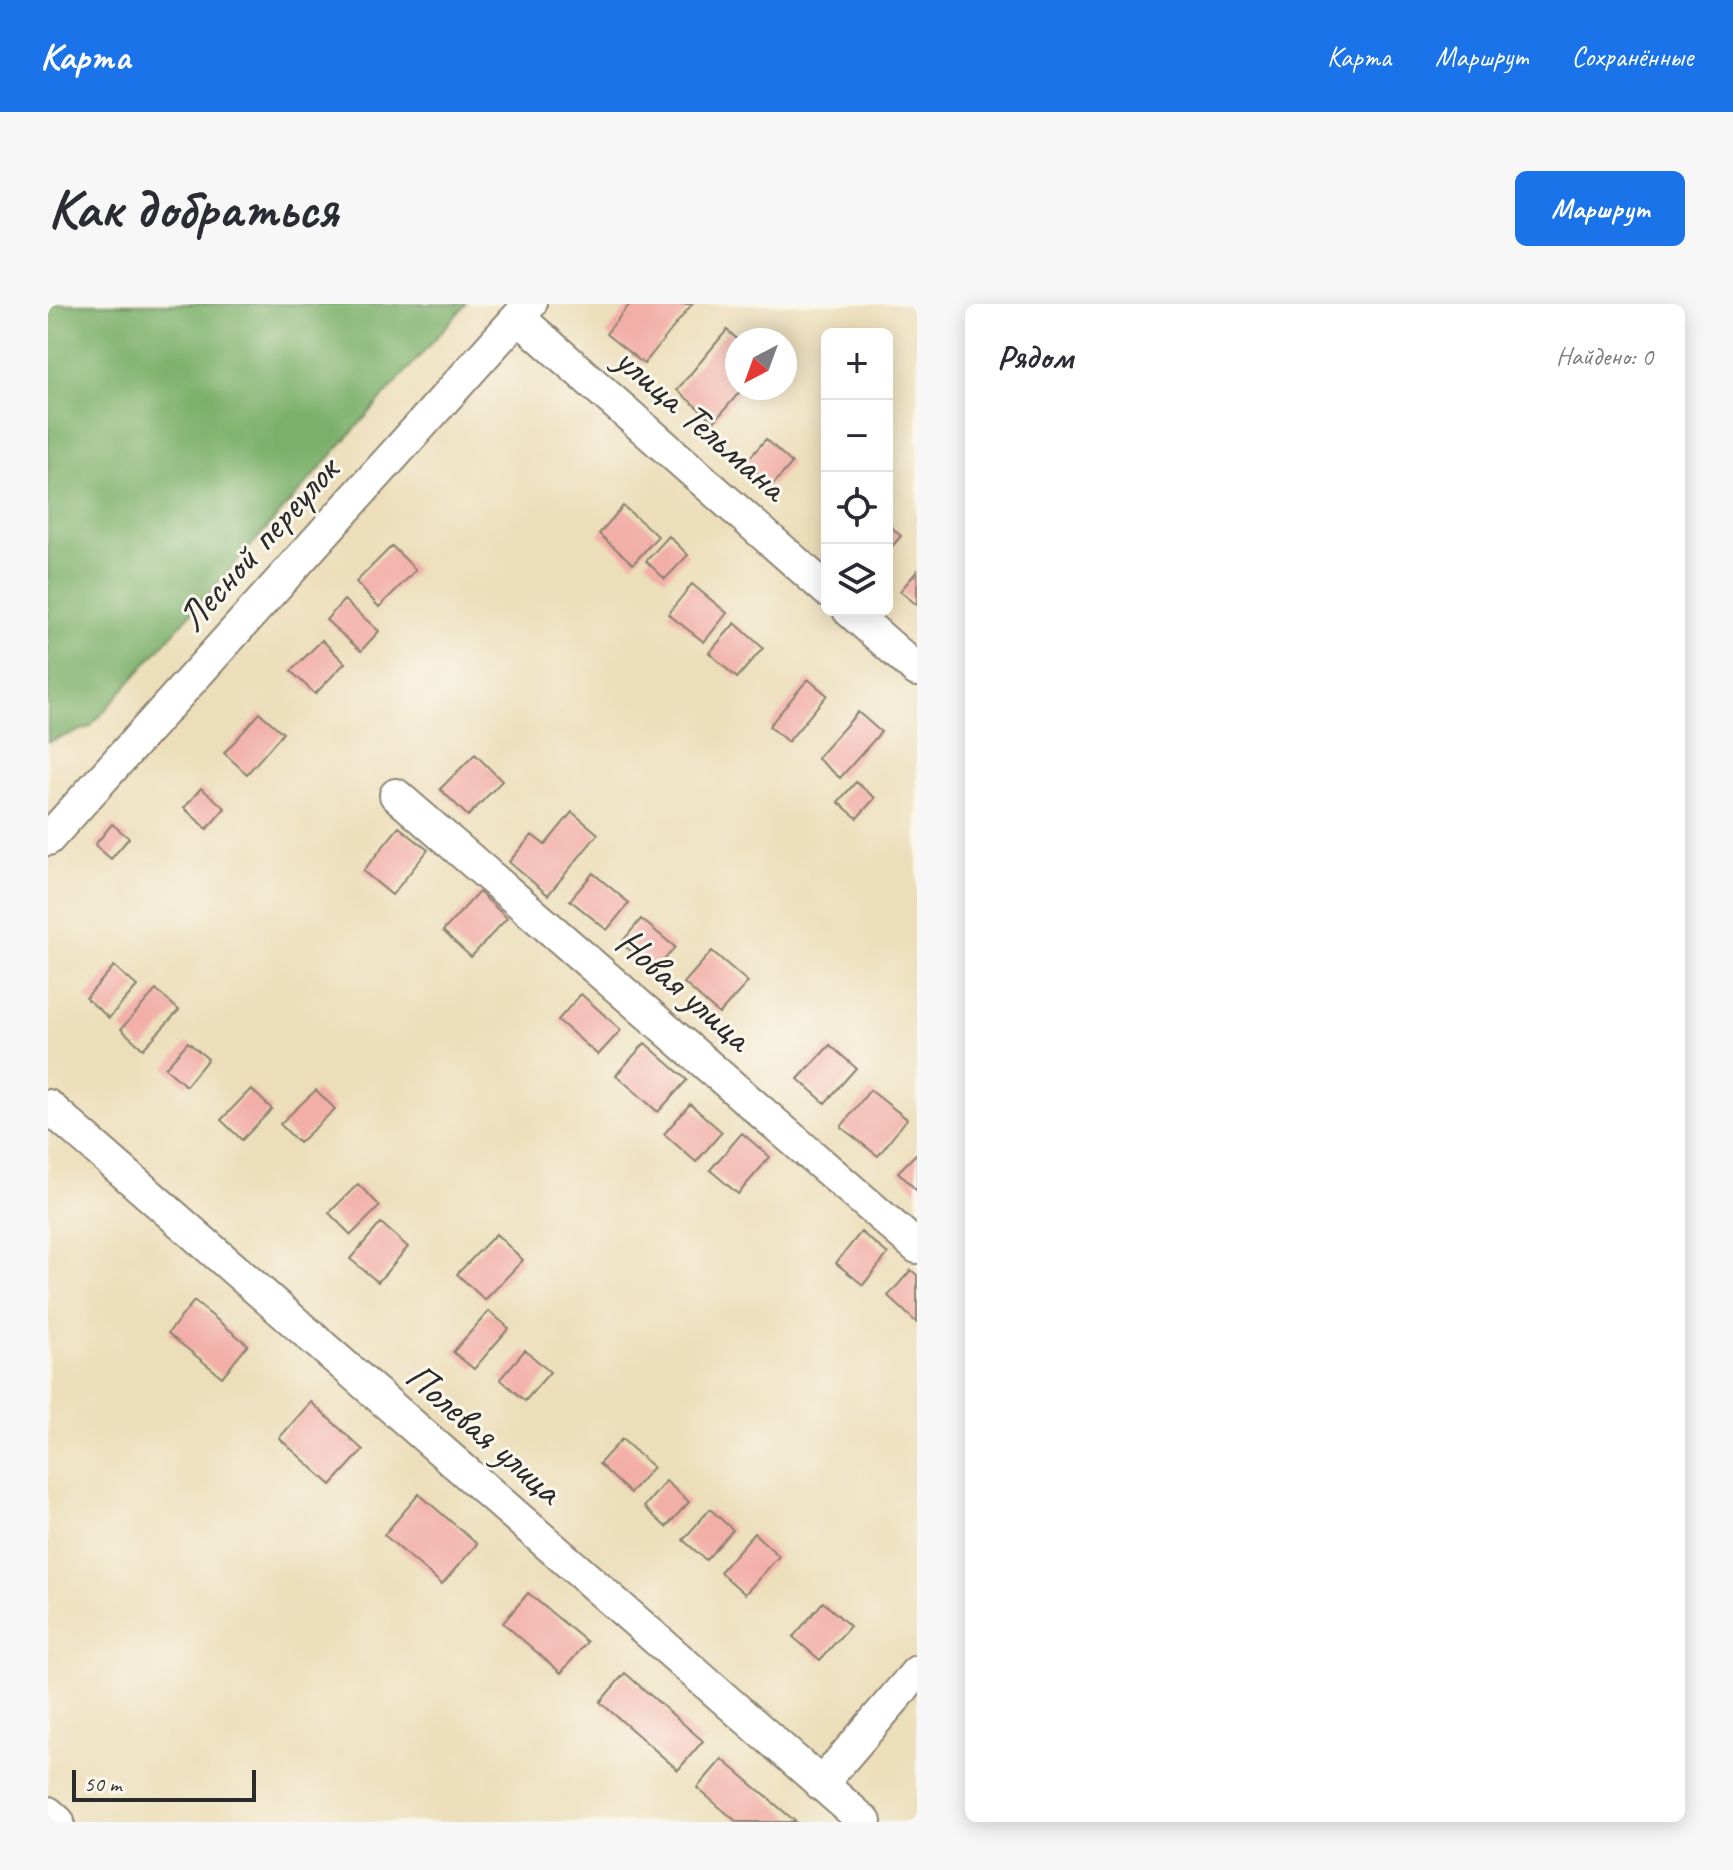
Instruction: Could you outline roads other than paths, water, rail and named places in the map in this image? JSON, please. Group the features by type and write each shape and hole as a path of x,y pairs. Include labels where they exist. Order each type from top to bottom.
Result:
{"street":[{"name":"улица Тельмана","path":"524,311 821,584"},
{"name":"Лесной переулок","path":"48,839 524,311"},
{"path":"856,616 917,670"},
{"name":"Новая улица","path":"396,795 917,1247"},
{"name":"Полевая улица","path":"48,1106 865,1822"},
{"path":"821,1784 917,1672"},
{"path":"48,1813 58,1822"}]}
